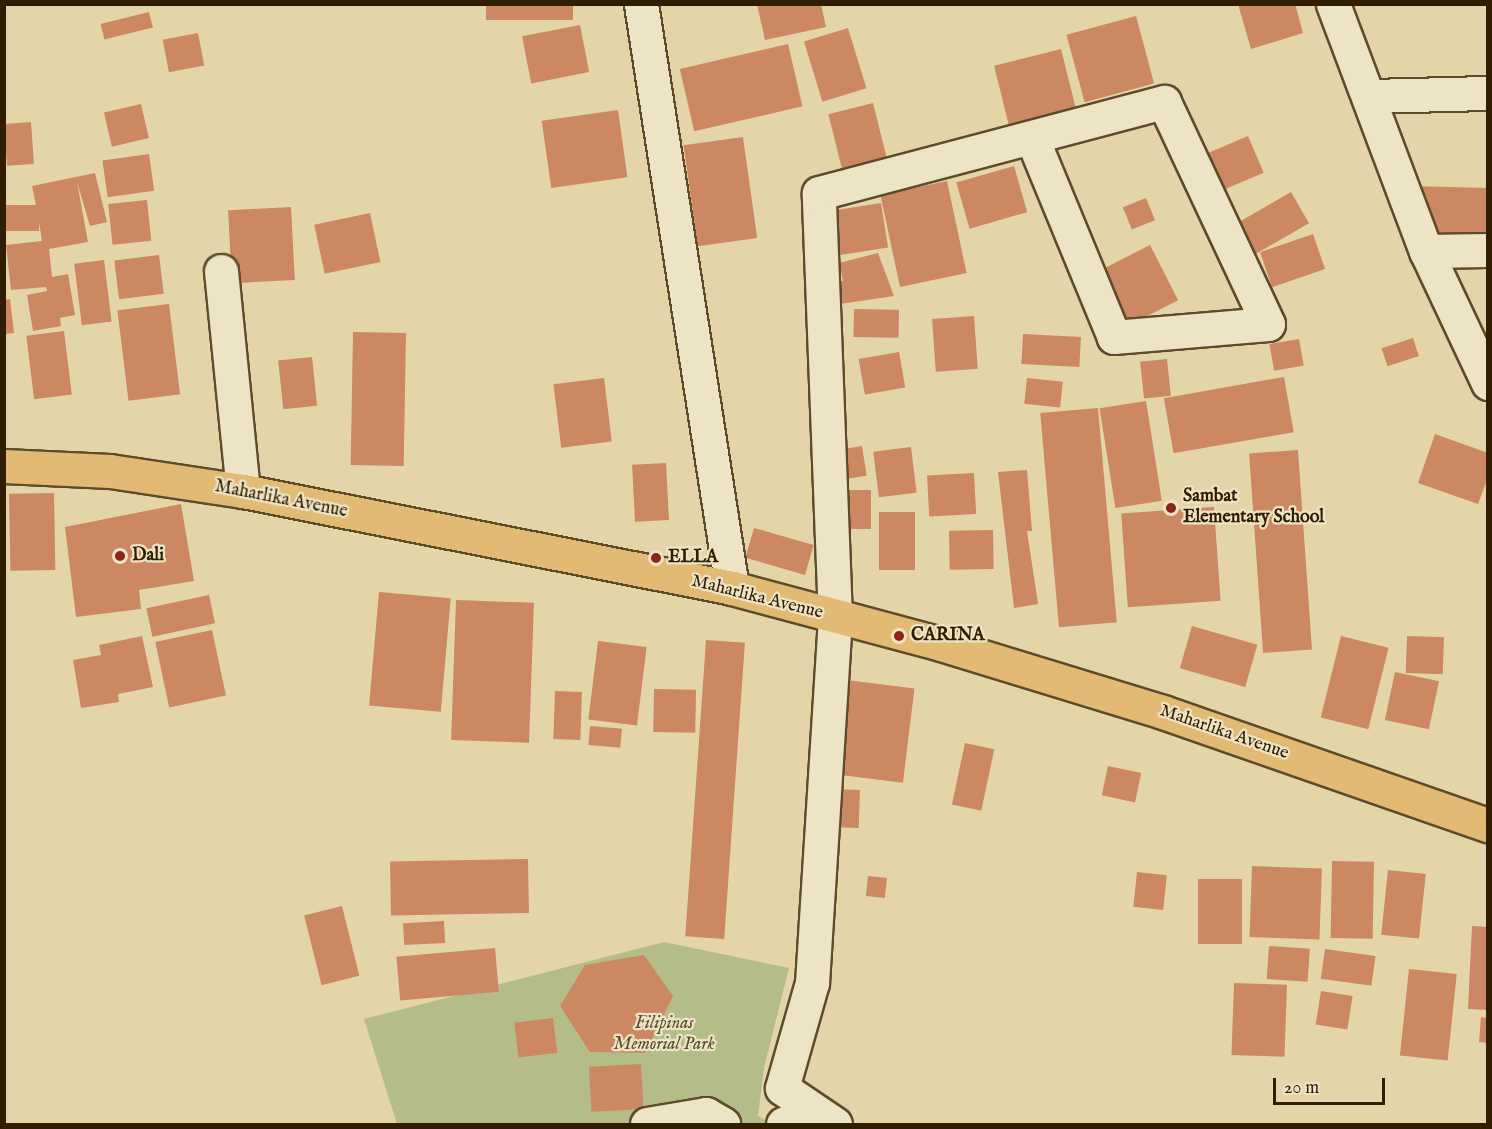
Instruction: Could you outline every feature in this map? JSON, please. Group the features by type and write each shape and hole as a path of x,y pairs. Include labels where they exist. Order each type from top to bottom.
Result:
{"main road":[{"name":"Maharlika Avenue","path":"4,466 110,471 243,491 732,588 835,618 941,644 1163,712 1488,825"}],"street":[{"path":"641,4 732,588"},
{"path":"1333,4 1371,96 1426,252 1488,383"},
{"path":"1371,96 1488,93"},
{"path":"825,1118 782,1088 812,983 835,618 819,193 1164,102 1268,324 1114,337 1032,138"},
{"path":"1426,252 1488,250"},
{"path":"221,271 243,491"},
{"path":"647,1125 706,1114 723,1125"},
{"path":"783,1125 825,1118"}],"green space":[{"name":"Filipinas Memorial Park","path":"664,942 789,968 764,1068 758,1116 772,1124 397,1124 364,1019"}],"building":[{"path":"486,4 573,4 573,20 486,20"},
{"path":"757,4 821,4 826,27 765,40"},
{"path":"1238,4 1295,4 1303,33 1251,49"},
{"path":"149,12 153,28 104,40 100,24"},
{"path":"1136,16 1154,84 1085,102 1066,35"},
{"path":"580,25 589,72 531,83 522,36"},
{"path":"848,28 866,88 822,102 804,41"},
{"path":"198,33 204,65 169,72 163,40"},
{"path":"788,44 802,106 694,131 680,69"},
{"path":"1061,49 1077,112 1010,129 994,66"},
{"path":"873,103 887,159 842,170 828,114"},
{"path":"141,104 149,138 112,147 104,113"},
{"path":"618,110 627,177 551,188 542,121"},
{"path":"31,122 34,164 7,166 4,124"},
{"path":"1248,136 1264,173 1215,194 1199,157"},
{"path":"743,137 757,238 698,246 684,145"},
{"path":"149,154 154,191 108,197 102,161"},
{"path":"1014,166 1027,212 970,229 956,183"},
{"path":"95,173 107,222 90,226 77,182 88,242 49,249 52,277 68,274 75,315 60,318 61,326 33,331 27,295 47,291 46,287 11,290 6,245 42,241 39,222 39,231 4,231 4,205 36,205 32,186"},
{"path":"947,181 967,273 900,287 880,195"},
{"path":"1411,186 1488,188 1488,242 1431,239"},
{"path":"1291,192 1309,223 1255,254 1237,223"},
{"path":"1146,198 1155,220 1132,230 1123,207"},
{"path":"147,200 151,241 112,245 108,204"},
{"path":"881,203 888,247 836,256 829,211"},
{"path":"291,207 295,280 232,283 228,210"},
{"path":"370,213 380,262 325,274 314,225"},
{"path":"1313,234 1325,269 1272,287 1260,252"},
{"path":"1150,245 1178,300 1120,330 1092,275"},
{"path":"878,253 894,296 840,304 836,282 843,281 839,263"},
{"path":"159,255 164,294 119,299 114,260"},
{"path":"104,260 112,322 82,325 74,264"},
{"path":"10,299 14,333 4,334 4,300"},
{"path":"169,304 180,394 128,401 117,310"},
{"path":"854,309 899,310 899,338 854,337"},
{"path":"974,316 978,369 936,372 932,319"},
{"path":"64,331 72,395 34,399 26,336"},
{"path":"353,332 406,333 404,466 351,465"},
{"path":"1023,334 1081,337 1079,367 1021,364"},
{"path":"1413,338 1419,356 1387,366 1382,348"},
{"path":"1299,339 1304,366 1274,371 1269,344"},
{"path":"899,352 905,387 865,395 859,359"},
{"path":"312,357 317,406 283,409 278,361"},
{"path":"1167,359 1171,396 1144,399 1140,362"},
{"path":"1284,377 1294,432 1174,453 1164,398"},
{"path":"604,378 612,442 561,448 553,384"},
{"path":"1027,378 1063,382 1060,408 1024,404"},
{"path":"1146,401 1162,501 1115,508 1100,408"},
{"path":"1098,408 1117,622 1059,627 1040,413"},
{"path":"1435,434 1488,453 1488,477 1478,504 1418,483"},
{"path":"862,446 867,476 842,480 837,450"},
{"path":"911,447 917,493 879,497 873,452"},
{"path":"1298,450 1312,650 1263,653 1249,453"},
{"path":"666,463 669,520 635,522 632,465"},
{"path":"1027,470 1032,531 1027,531 1038,604 1014,608 998,472"},
{"path":"974,473 976,514 929,516 927,475"},
{"path":"844,490 871,490 871,529 844,529"},
{"path":"54,493 55,570 10,571 9,494"},
{"path":"181,504 194,581 139,590 141,609 76,617 65,527"},
{"path":"1214,507 1221,601 1128,607 1121,513"},
{"path":"879,512 915,512 915,570 879,570"},
{"path":"754,528 814,545 805,575 745,558"},
{"path":"993,530 994,569 950,570 949,531"},
{"path":"379,592 451,598 441,712 369,706"},
{"path":"209,595 215,623 152,637 146,608"},
{"path":"456,600 534,603 529,743 451,740"},
{"path":"1192,626 1257,645 1245,687 1180,668"},
{"path":"212,630 226,696 169,708 155,642"},
{"path":"142,636 153,687 118,694 119,702 81,708 73,660 101,655 99,645"},
{"path":"1341,636 1389,648 1368,729 1321,718"},
{"path":"1407,636 1444,637 1443,674 1406,673"},
{"path":"706,640 745,643 724,939 685,936"},
{"path":"598,641 647,647 637,725 588,719"},
{"path":"1395,672 1439,681 1429,729 1385,720"},
{"path":"846,680 914,688 903,783 834,774"},
{"path":"654,689 696,690 695,733 653,732"},
{"path":"555,691 582,692 580,740 553,739"},
{"path":"590,726 622,729 620,748 588,745"},
{"path":"965,743 994,749 981,811 952,805"},
{"path":"1108,766 1141,773 1135,802 1102,795"},
{"path":"832,789 860,790 859,828 831,827"},
{"path":"528,859 529,913 391,915 390,861"},
{"path":"1332,861 1374,862 1373,939 1331,938"},
{"path":"1252,866 1322,868 1319,939 1250,937"},
{"path":"1388,870 1426,874 1419,939 1381,935"},
{"path":"1137,872 1167,875 1163,910 1133,907"},
{"path":"868,876 887,878 885,898 866,896"},
{"path":"1198,879 1242,879 1242,944 1198,944"},
{"path":"342,906 359,976 322,985 304,915"},
{"path":"444,921 445,943 404,945 403,923"},
{"path":"1472,926 1488,927 1488,1010 1468,1009"},
{"path":"1269,946 1310,949 1308,982 1267,979"},
{"path":"495,948 499,992 400,1000 396,957"},
{"path":"1325,949 1376,956 1371,986 1321,979"},
{"path":"644,955 673,996 645,1053 590,1052 560,1006 585,965"},
{"path":"1409,969 1457,974 1448,1061 1400,1056"},
{"path":"1234,983 1287,985 1284,1057 1231,1055"},
{"path":"1321,991 1353,996 1347,1030 1316,1025"},
{"path":"1481,1017 1488,1018 1488,1043 1479,1042"},
{"path":"553,1018 557,1053 519,1057 514,1023"},
{"path":"641,1064 643,1109 591,1112 589,1067"}],"place":[{"name":"Sambat Elementary School","path":"1171,508"},
{"name":"Dali","path":"120,556"},
{"name":"ELLA","path":"656,558"},
{"name":"CARINA","path":"899,636"}]}
